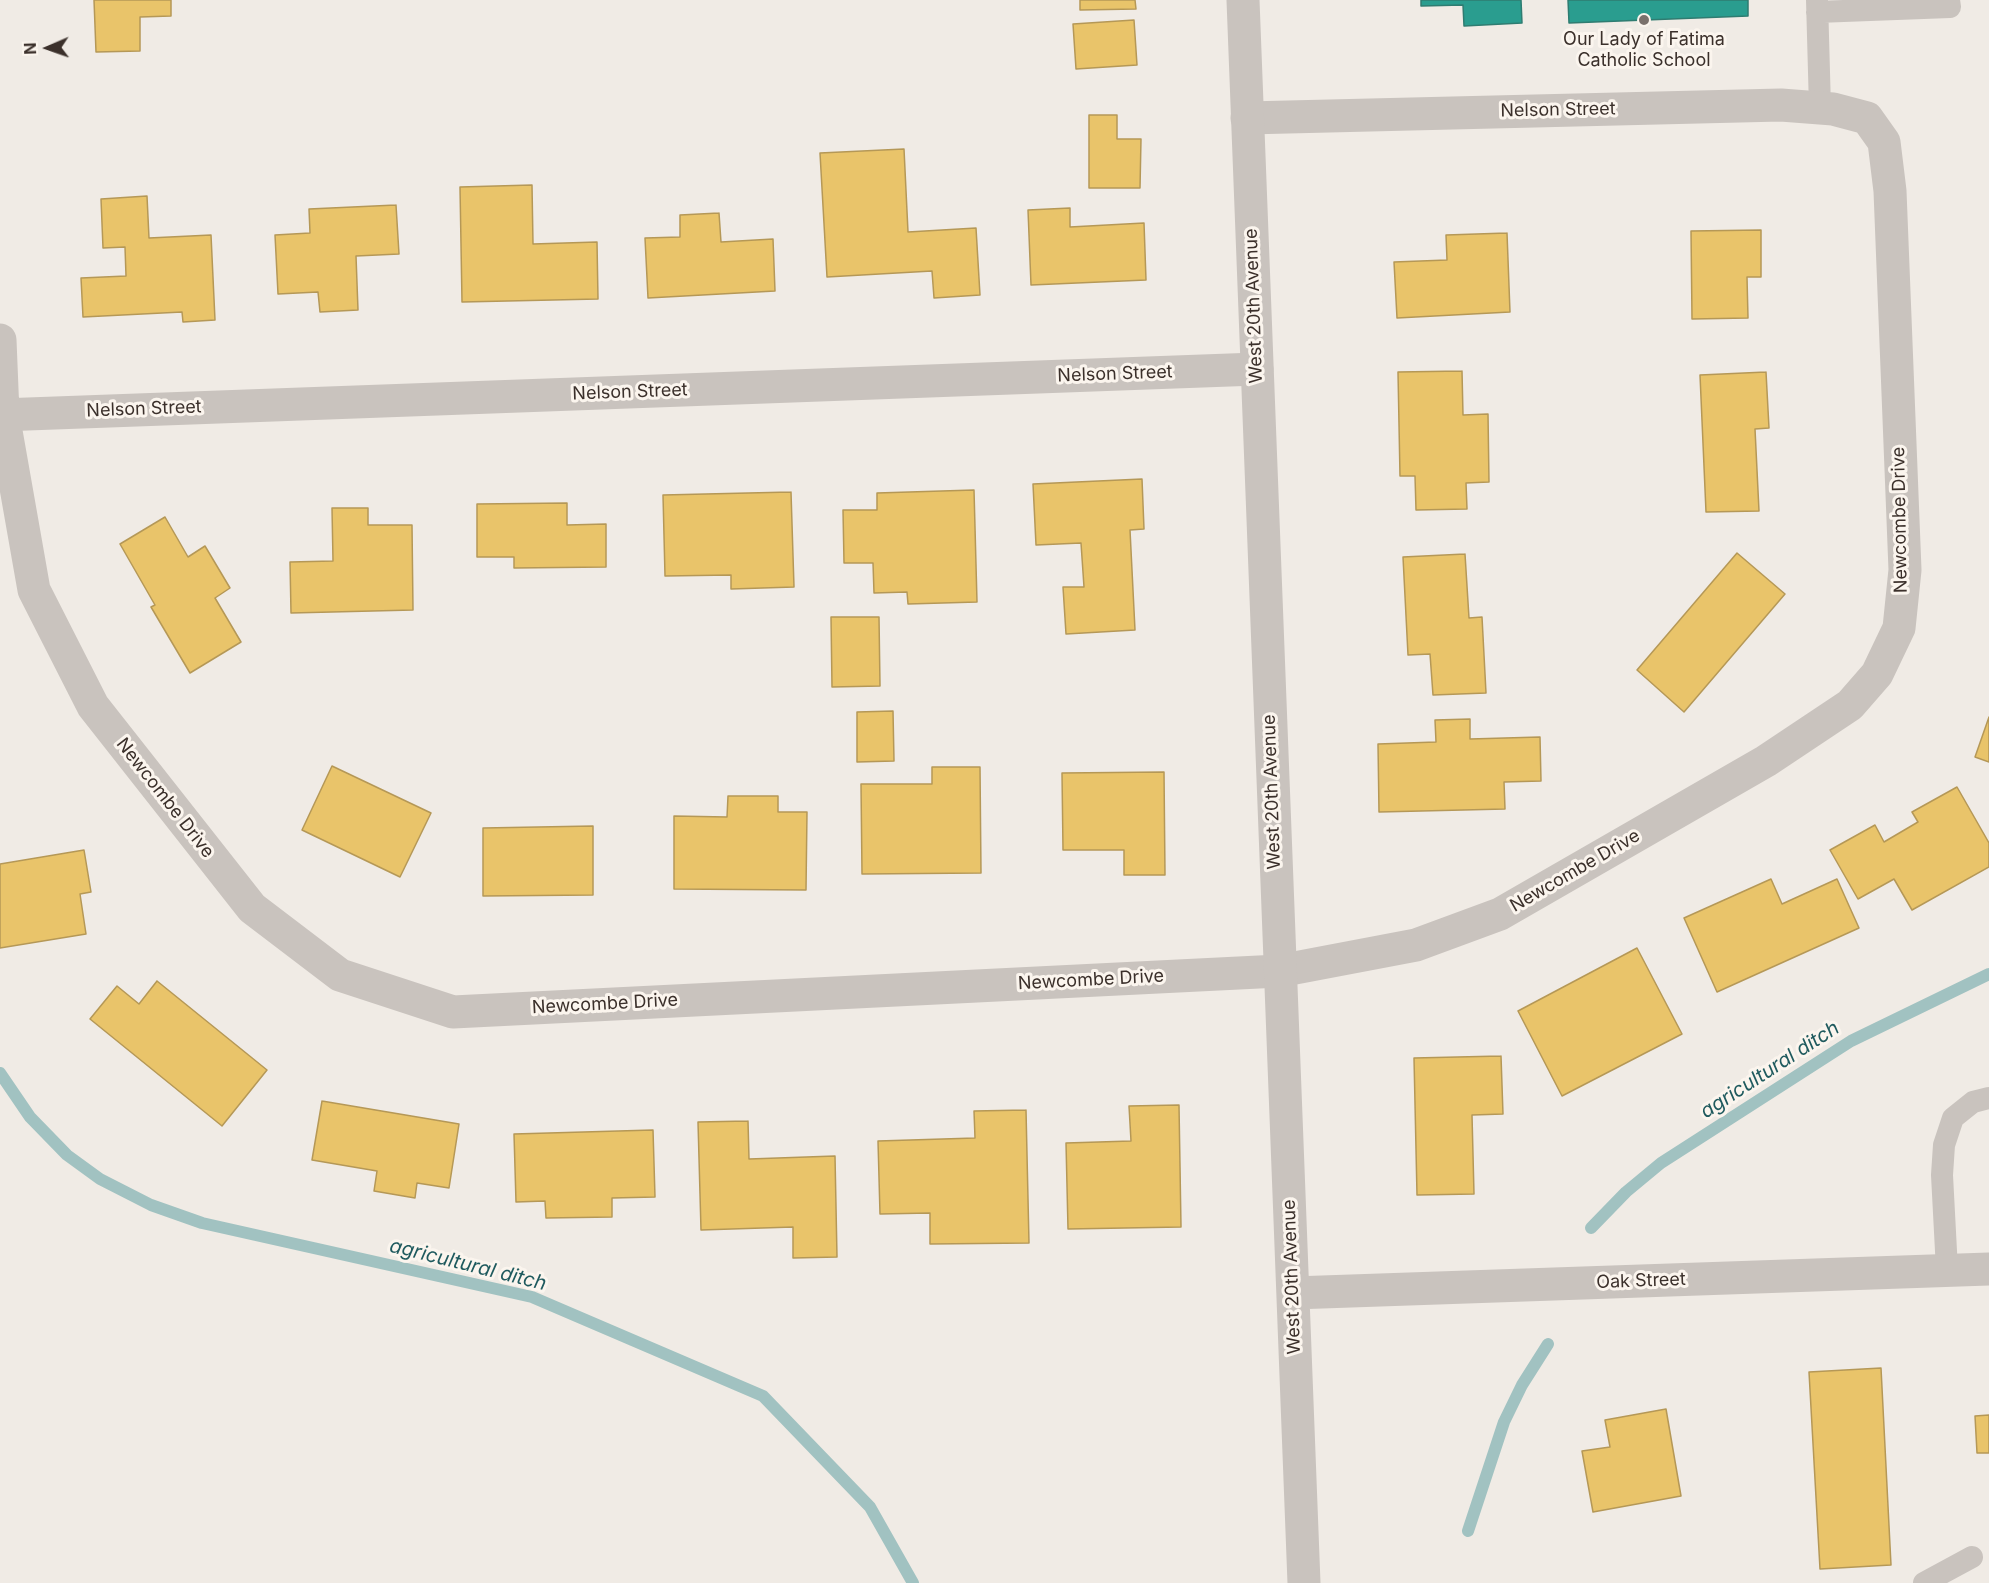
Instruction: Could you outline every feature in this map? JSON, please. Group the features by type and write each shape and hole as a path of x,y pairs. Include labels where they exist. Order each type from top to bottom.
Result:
{"street":[{"name":"West 20th Avenue","path":"1243,0 1304,1583"},
{"name":"Nelson Street","path":"1247,118 1781,105 1833,109 1867,118"},
{"name":"Newcombe Drive","path":"0,340 1,414 34,590 93,706 252,908 340,975 453,1012 1279,971 1416,945 1500,914 1766,761 1850,705 1877,674 1899,628 1905,570 1890,191 1884,142 1867,118"},
{"name":"Nelson Street","path":"1,414 1257,369"},
{"name":"Oak Street","path":"1293,1293 1989,1269"}],"lane":[{"path":"1820,108 1817,6 1950,7 1949,0"},
{"path":"1947,1270 1942,1175 1944,1144 1953,1118 1973,1102 1989,1098"},
{"path":"1924,1583 1972,1557"}],"building: Homes":[{"path":"94,0 171,0 171,16 140,17 140,51 96,52"},
{"path":"1080,0 1135,0 1136,9 1080,10"},
{"path":"1134,20 1137,65 1076,69 1073,24"},
{"path":"1089,115 1117,115 1117,139 1141,139 1140,188 1089,188"},
{"path":"904,149 908,232 976,228 980,295 934,298 932,271 827,277 820,153"},
{"path":"532,185 533,244 597,242 598,299 462,302 460,187"},
{"path":"147,196 149,238 211,235 215,320 183,322 182,312 83,317 81,278 126,276 125,247 103,248 101,199"},
{"path":"396,205 399,254 356,256 358,310 320,312 318,292 278,294 275,235 310,233 309,209"},
{"path":"1070,208 1070,227 1144,223 1146,280 1031,285 1028,210"},
{"path":"719,213 721,242 773,239 775,291 648,298 645,238 680,237 680,215"},
{"path":"1761,230 1761,277 1747,277 1748,318 1692,319 1691,231"},
{"path":"1507,233 1510,312 1397,318 1394,262 1447,260 1446,235"},
{"path":"1462,371 1463,415 1488,414 1489,482 1466,483 1467,509 1416,510 1415,476 1400,476 1398,372"},
{"path":"1766,372 1769,428 1755,429 1759,511 1706,512 1700,375"},
{"path":"1142,479 1144,529 1130,530 1135,630 1066,634 1063,587 1084,587 1081,543 1036,545 1033,484"},
{"path":"974,490 977,602 908,604 907,592 874,593 873,563 844,563 843,510 877,510 877,493"},
{"path":"791,492 794,587 731,589 731,575 665,576 663,495"},
{"path":"567,503 567,525 606,524 606,567 514,568 514,557 477,557 477,504"},
{"path":"332,508 368,508 368,525 412,525 413,610 291,613 290,562 333,561"},
{"path":"165,517 188,557 205,546 230,588 215,598 241,642 190,673 151,607 155,605 120,544"},
{"path":"1737,553 1785,594 1684,712 1637,670"},
{"path":"1465,554 1469,618 1482,617 1486,693 1433,695 1430,654 1408,655 1403,557"},
{"path":"831,617 879,617 880,686 832,687"},
{"path":"893,711 894,761 857,762 857,712"},
{"path":"1989,717 1989,762 1975,757"},
{"path":"1470,719 1470,739 1540,737 1541,781 1504,782 1505,809 1379,812 1378,744 1436,742 1435,720"},
{"path":"332,766 431,813 400,877 302,830"},
{"path":"932,767 980,767 981,873 862,874 861,784 932,784"},
{"path":"1164,772 1165,875 1124,875 1124,850 1063,850 1062,773"},
{"path":"1957,787 1989,843 1989,867 1912,910 1894,879 1858,899 1830,850 1875,825 1884,842 1918,822 1912,812"},
{"path":"728,796 778,796 778,812 807,812 806,890 674,889 674,816 727,817"},
{"path":"593,826 593,895 483,896 483,828"},
{"path":"84,850 91,892 80,894 86,934 0,948 0,864"},
{"path":"1771,879 1782,904 1837,879 1859,928 1717,992 1684,918"},
{"path":"1637,948 1682,1034 1562,1096 1518,1011"},
{"path":"157,981 267,1070 222,1126 90,1019 117,986 139,1004"},
{"path":"1501,1056 1503,1114 1472,1115 1474,1194 1417,1195 1414,1058"},
{"path":"322,1101 459,1124 449,1188 417,1183 415,1198 374,1191 377,1171 312,1160"},
{"path":"1179,1105 1181,1227 1068,1229 1066,1143 1131,1141 1129,1106"},
{"path":"1026,1110 1029,1243 930,1244 930,1213 880,1214 878,1141 975,1138 974,1111"},
{"path":"748,1121 749,1159 835,1156 837,1257 793,1258 793,1227 701,1230 698,1122"},
{"path":"653,1130 655,1197 612,1198 612,1217 546,1218 545,1201 516,1202 514,1134"},
{"path":"1881,1368 1891,1565 1820,1569 1809,1372"},
{"path":"1666,1409 1681,1496 1593,1512 1582,1451 1610,1447 1605,1420"},
{"path":"1989,1415 1989,1453 1977,1453 1975,1416"}],"building: Schools":[{"path":"1421,0 1521,0 1522,23 1464,26 1463,5 1421,6"},
{"path":"1568,0 1748,0 1748,16 1569,23"}],"waterway":[{"name":"agricultural ditch","path":"1591,1228 1626,1192 1661,1163 1851,1041 1989,974"},
{"name":"agricultural ditch","path":"0,1073 30,1117 67,1155 100,1179 151,1205 202,1223 532,1297 763,1396 870,1507 913,1583"},
{"name":"agricultural ditch","path":"1468,1531 1504,1422 1522,1385 1548,1344"}],"place":[{"name":"Our Lady of Fatima Catholic School","path":"1644,20"}]}
